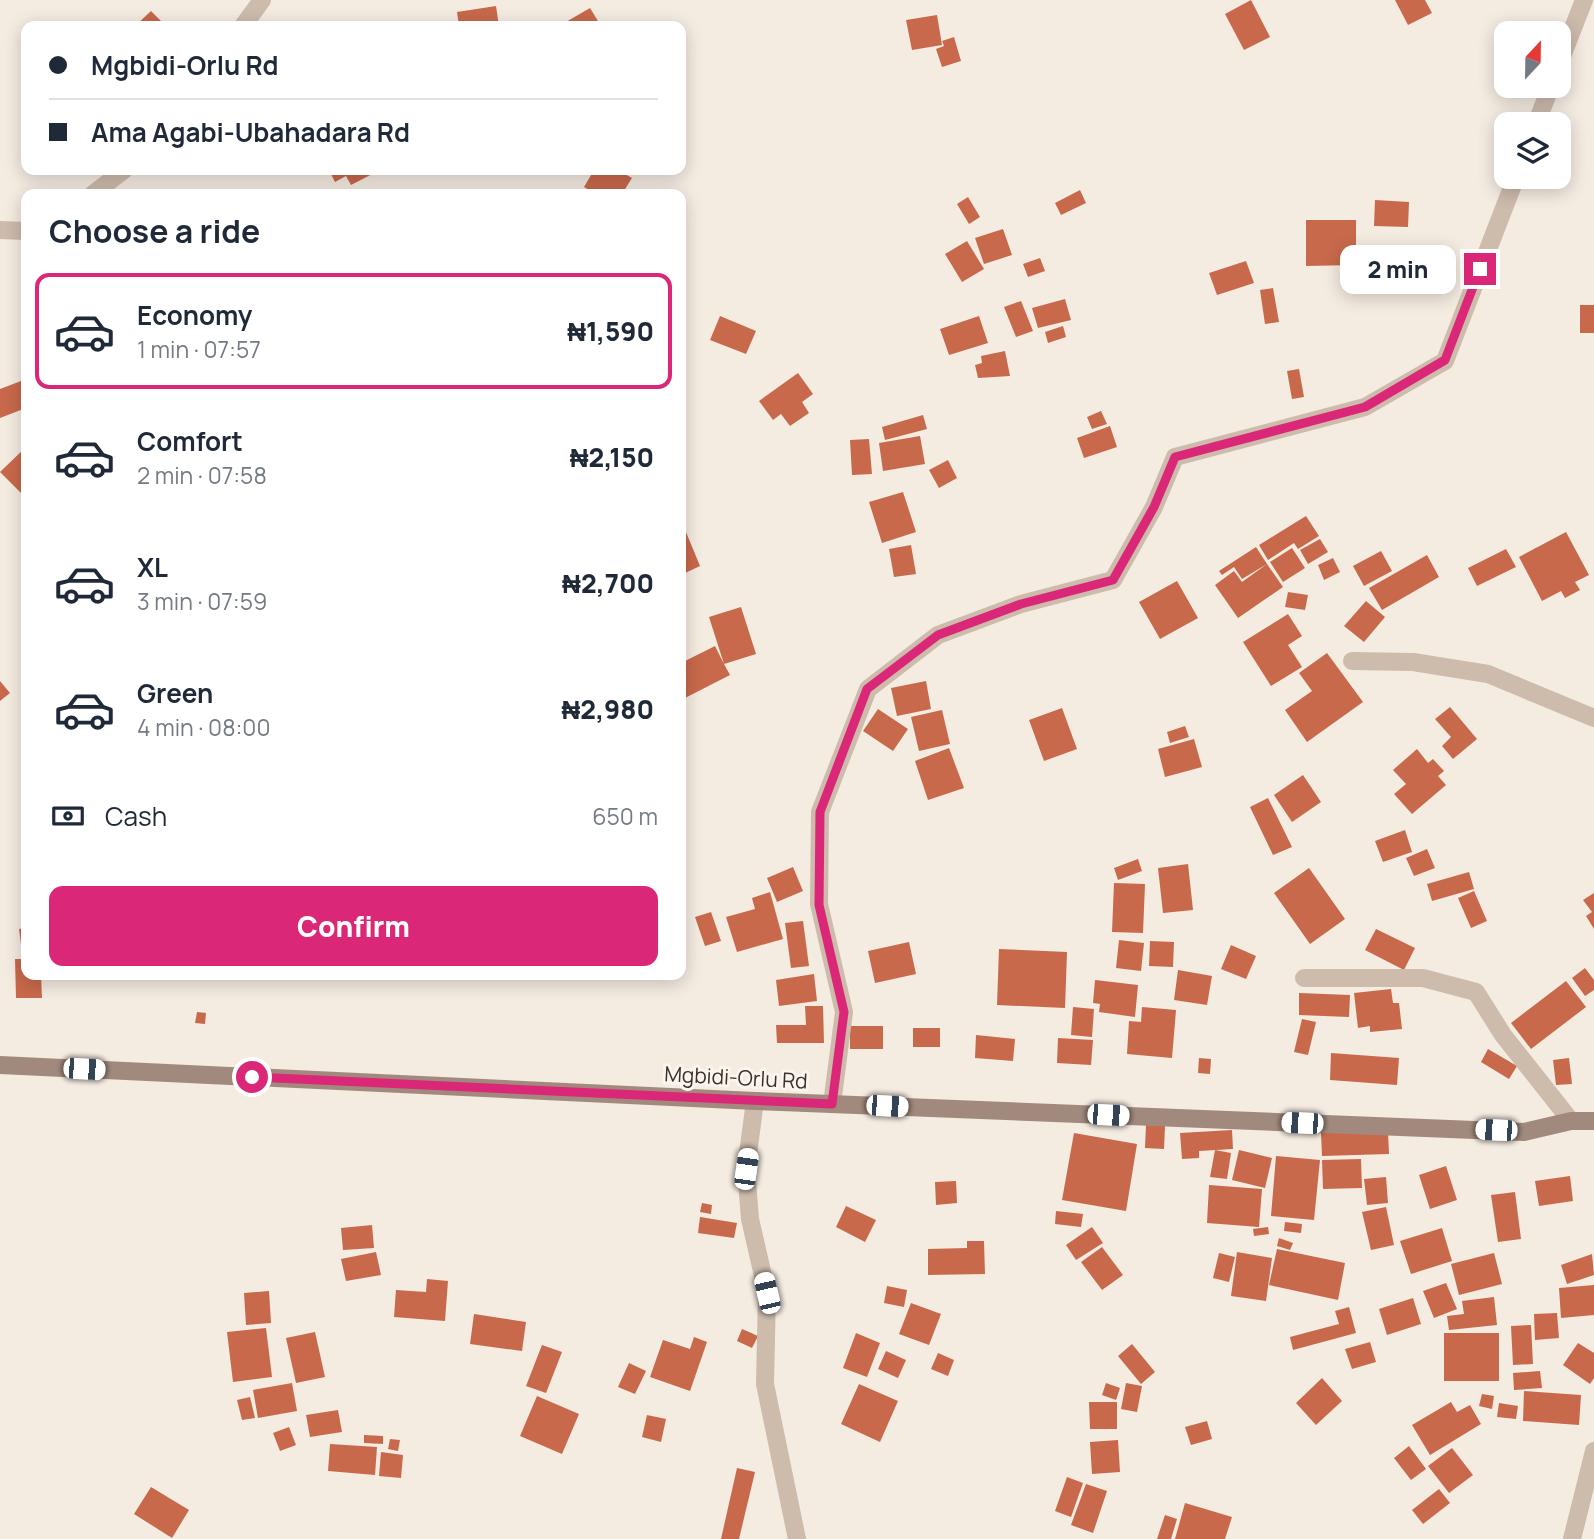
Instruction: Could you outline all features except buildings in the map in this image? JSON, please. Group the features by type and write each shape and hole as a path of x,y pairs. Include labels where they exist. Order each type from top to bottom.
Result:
{"main road":[{"name":"Mgbidi-Orlu Rd","path":"0,1065 755,1101 1524,1132 1571,1121 1594,1121"}],"street":[{"path":"247,21 262,0"},
{"path":"1572,31 1584,0"},
{"path":"99,189 118,175"},
{"path":"832,1104 844,1012 819,905 820,812 867,689 938,635 1021,604 1113,580 1154,507 1175,457 1365,407 1445,360 1511,189"},
{"path":"0,230 21,231"},
{"path":"1352,661 1412,662 1475,671 1594,718"},
{"path":"1304,978 1423,978 1476,992 1503,1035 1571,1121"},
{"path":"755,1101 746,1169 750,1219 767,1293 765,1384 797,1539"},
{"path":"1572,1539 1594,1451"}],"route":[{"path":"252,1077 832,1104 844,1012 819,905 820,812 867,689 938,635 1021,604 1113,580 1154,507 1175,457 1365,407 1445,360 1480,269"}]}
